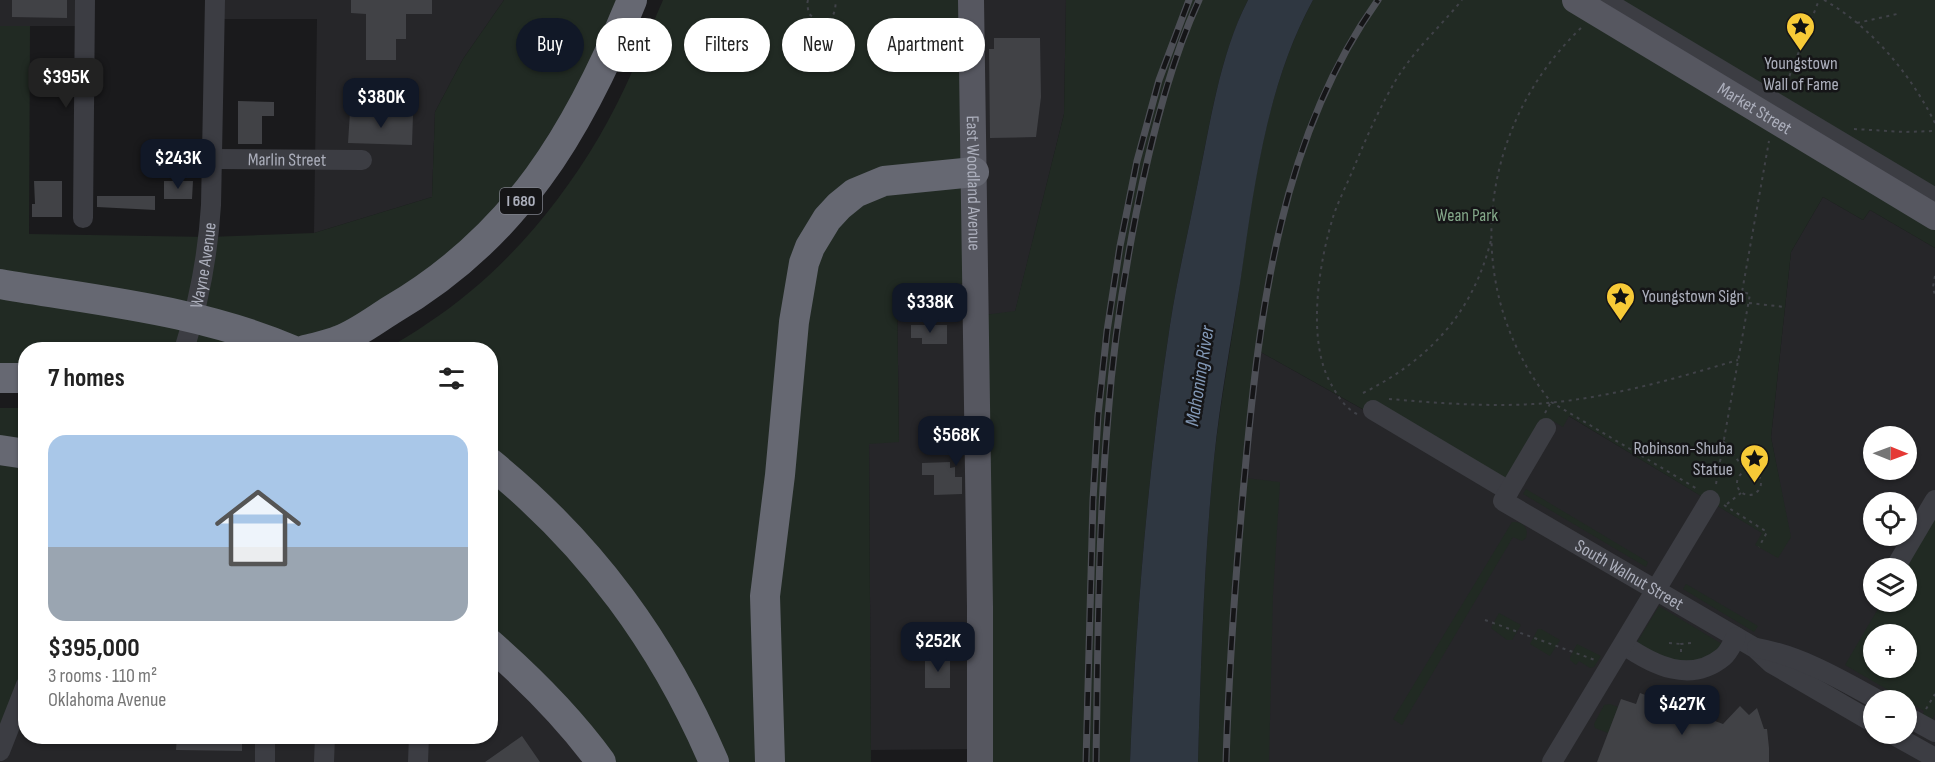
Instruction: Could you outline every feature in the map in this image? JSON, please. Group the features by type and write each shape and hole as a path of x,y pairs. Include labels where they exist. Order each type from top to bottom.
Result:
{"highway":[{"name":"I 680","path":"333,342 432,285 477,248 513,210 546,168 580,112 603,67 632,0"},
{"path":"770,762 765,596 780,475 794,322 804,263 814,239 827,219 855,194 884,182 974,172"},
{"path":"0,284 177,314 218,324 274,342"},
{"path":"0,303 80,298"},
{"path":"0,378 18,378"},
{"path":"0,450 18,453"},
{"path":"498,469 523,489 554,520 603,575 623,602 660,654 714,762"},
{"path":"498,651 522,671 560,711 601,762"}],"main road":[{"name":"East Woodland Avenue","path":"970,0 980,607 980,762"},
{"name":"Market Street","path":"1575,0 1935,217"}],"street":[{"path":"83,219 85,0"},
{"name":"Wayne Avenue","path":"186,342 205,266 212,205 215,0"},
{"path":"1606,1 1935,198"},
{"name":"Marlin Street","path":"212,159 362,160"},
{"name":"South Walnut Street","path":"1373,404 1506,496 1656,590 1755,648 1771,663 1863,717"},
{"path":"1506,496 1545,420"},
{"path":"1901,558 1935,500"},
{"path":"1552,762 1656,590 1715,501"},
{"path":"1624,645 1654,664 1684,671 1710,665 1723,657 1736,637"},
{"name":"South Walnut Street","path":"1755,648 1778,652 1830,674 1863,692"},
{"path":"0,751 18,705"},
{"path":"1907,744 1929,758 1935,733 1917,716"},
{"path":"265,744 265,762"},
{"path":"324,762 325,744"},
{"path":"418,762 419,744"}],"path":[{"path":"808,0 808,14 821,23 828,22 832,17 836,0"},
{"path":"1462,0 1420,48 1394,83 1335,212 1327,241 1318,305 1319,352 1323,369 1339,398 1353,412 1373,404 1551,402 1604,395 1673,379 1738,360"},
{"path":"1779,105 1818,0"},
{"path":"1824,0 1837,7 1874,37 1928,108 1935,123"},
{"path":"1606,1 1558,53 1524,102 1509,133 1493,193 1491,236 1497,288 1512,337 1525,365 1551,402 1767,532 1759,547"},
{"path":"1857,23 1897,14"},
{"path":"1849,128 1905,132 1935,131"},
{"path":"1715,501 1714,494 1750,294 1742,292 1770,135"},
{"path":"1373,404 1363,393 1410,365 1449,328 1464,307 1485,263 1491,236"},
{"path":"1935,276 1933,287 1935,296"},
{"path":"1748,302 1785,307"},
{"path":"1545,420 1551,402"},
{"path":"1723,441 1746,471"},
{"path":"1715,501 1742,492 1753,494 1761,486 1759,476 1753,471 1741,474 1737,481 1742,492"},
{"path":"1485,620 1611,666"},
{"path":"1669,643 1681,644"},
{"path":"1917,712 1935,694"}],"shaded area":[{"path":"0,0 85,0 85,26 0,26"},
{"path":"215,0 504,0 463,59 435,112 432,197 314,233 317,19 215,19"},
{"path":"971,0 1066,0 1064,114 1015,312 976,316 980,749 871,750 869,443 899,441 897,287 975,283 972,72 985,72 985,18 971,18"},
{"path":"1823,197 1863,220 1870,210 1935,248 1935,762 1226,762 1241,515 1257,350 1371,414 1557,409 1763,533 1790,537 1771,437 1791,252"},
{"path":"498,652 601,762 0,762 0,751 18,704 18,744 498,744"}],"green space":[{"path":"504,0 632,0 623,18 596,18 596,60 477,248 317,342 18,342 18,378 0,378 0,26 30,26 29,234 209,237 314,233 432,197 435,112 463,59"},
{"path":"663,0 971,0 971,18 867,18 867,72 972,72 976,283 897,287 899,442 869,444 871,762 601,762 498,652 498,342 398,342 454,305 502,263 524,240 545,216 582,164 617,104 632,72 672,72 672,18 655,18"},
{"path":"1066,0 1248,0 1230,45 1216,92 1170,325 1155,433 1144,543 1130,762 980,762 976,316 1015,311 1064,114"},
{"name":"Wean Park","path":"1313,0 1935,0 1935,248 1870,210 1863,220 1823,197 1791,252 1771,437 1791,537 1778,558 1755,545 1762,533 1569,416 1563,427 1551,420 1509,491 1257,350 1244,478 1280,482 1273,595 1269,762 1198,762 1205,573 1219,418 1262,145 1283,70 1296,34"},
{"path":"0,408 18,408 18,704 0,751"},
{"path":"1526,489 1648,562 1646,567 1523,494"},
{"path":"1935,512 1935,714 1932,720 1922,716 1924,711 1917,707 1917,690 1888,690 1867,678 1917,678 1917,624 1869,624 1876,612 1917,612 1917,558 1908,558"},
{"path":"1512,522 1524,526 1527,531 1526,538 1522,541 1513,537 1402,725 1393,719"},
{"path":"1686,584 1758,626 1754,632 1683,589"},
{"path":"1659,606 1722,644 1719,649 1695,661 1676,662 1636,644"},
{"path":"1499,613 1521,625 1512,640 1507,640 1491,628"},
{"path":"1538,629 1560,640 1550,656 1530,644"},
{"path":"1863,634 1863,675 1845,665"},
{"path":"1577,644 1601,656 1594,667 1590,668 1579,661 1576,665 1570,660"},
{"path":"1610,704 1618,707 1608,733 1595,728 1594,724 1604,705"}],"water":[{"name":"Mahoning River","path":"1248,0 1313,0 1284,67 1264,138 1222,393 1208,535 1198,762 1130,762 1144,543 1155,433 1170,325 1216,92 1230,44"}],"building":[{"path":"12,0 67,0 67,18 12,17"},
{"path":"351,0 432,0 432,14 406,14 406,39 396,39 396,60 366,60 366,14 351,13"},
{"path":"994,38 1040,38 1041,97 1036,137 990,138 989,49 994,49"},
{"path":"238,101 274,102 274,116 262,116 262,144 238,144"},
{"path":"350,112 413,115 412,145 348,143"},
{"path":"34,181 62,181 62,217 32,217 32,204 35,204"},
{"path":"164,181 193,181 192,199 164,199"},
{"path":"97,196 155,196 155,210 97,207"},
{"path":"911,325 947,325 947,344 922,344 922,338 911,338"},
{"path":"950,462 950,468 955,467 955,477 962,477 962,494 934,495 934,475 922,475 922,463"},
{"path":"925,659 950,659 950,688 925,688"},
{"path":"1640,693 1723,724 1740,706 1749,715 1757,708 1764,729 1767,729 1769,762 1597,762 1621,699 1636,704"},
{"path":"522,736 540,762 485,762"},
{"path":"176,744 242,744 242,751 176,750"}],"railway":[{"path":"1086,762 1093,500 1098,415 1107,331 1120,246 1137,161 1159,80 1189,0"},
{"path":"1096,762 1102,502 1110,391 1119,315 1136,214 1154,132 1178,51 1199,0"},
{"path":"1226,762 1236,580 1251,410 1258,348 1280,226 1297,167 1318,109 1345,53 1378,0"}],"place":[{"name":"Youngstown Wall of Fame","path":"1801,52"},
{"name":"Youngstown Sign","path":"1621,322"},
{"name":"Robinson-Shuba Statue","path":"1754,484"}]}
